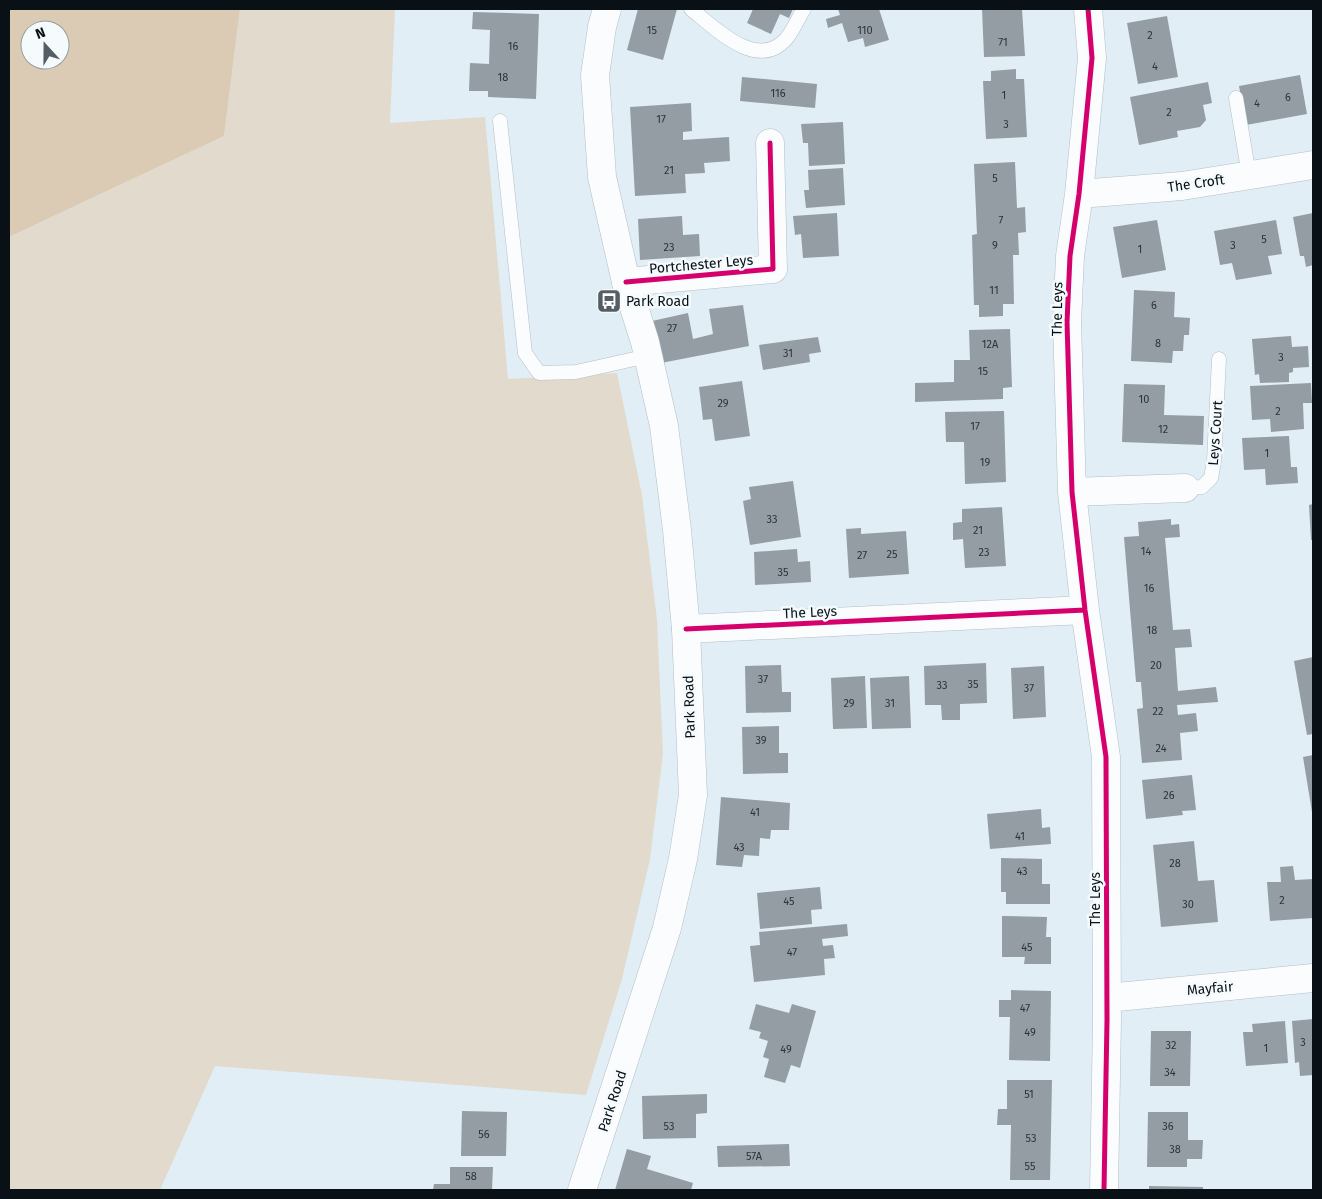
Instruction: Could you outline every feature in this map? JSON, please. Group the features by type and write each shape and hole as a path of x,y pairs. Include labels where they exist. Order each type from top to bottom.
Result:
{"street":[{"name":"Park Road","path":"582,1190 667,928 683,859 693,795 686,629 677,530 664,426 648,356 626,282 602,177 594,75 607,9"},
{"name":"The Leys","path":"1088,9 1092,58 1070,256 1067,322 1072,492 1085,610 1106,757 1107,998 1104,1190"},
{"name":"Portchester Leys","path":"626,282 773,269 770,143"},
{"name":"The Croft","path":"1078,194 1182,186 1313,165"},
{"path":"1072,492 1185,488"},
{"name":"The Leys","path":"686,629 1085,610"},
{"name":"Mayfair","path":"1107,998 1313,978"}],"lane":[{"path":"691,9 732,41 746,48 763,52 774,48 786,39 804,9"},
{"path":"1236,98 1249,175"},
{"path":"500,120 526,353 539,373 576,372 648,356"},
{"name":"Leys Court","path":"1185,488 1202,487 1211,478 1214,461 1219,359"}],"shaded area":[{"path":"9,9 240,9 224,136 9,237"},
{"path":"240,9 395,9 390,123 485,117 508,379 617,373 642,495 657,620 663,754 650,859 622,979 586,1095 215,1066 160,1190 9,1190 9,237 224,136"}],"building":[{"path":"638,9 677,9 663,60 627,50"},
{"path":"753,9 793,9 789,18 780,14 771,34 747,23"},
{"path":"838,9 879,9 889,40 865,47 863,38 848,42 842,23 828,28 826,19 840,15"},
{"path":"982,9 1022,9 1025,56 984,57"},
{"path":"473,12 539,14 536,99 488,97 488,91 469,91 470,63 489,64 490,30 472,29"},
{"path":"1167,16 1178,77 1138,84 1127,23"},
{"path":"1016,69 1016,79 1024,79 1027,137 986,139 983,81 991,81 991,71"},
{"path":"1300,75 1307,114 1246,125 1239,86"},
{"path":"742,77 817,84 815,108 740,101"},
{"path":"1208,82 1212,103 1203,105 1206,120 1200,127 1177,131 1178,137 1139,145 1130,97"},
{"path":"691,103 692,131 683,132 683,140 729,137 730,161 704,163 705,173 685,174 686,193 635,196 630,107"},
{"path":"843,122 845,164 809,166 808,143 803,143 801,124"},
{"path":"1015,162 1017,208 1025,207 1026,232 1018,233 1019,255 1013,255 1014,304 1003,304 1003,316 979,317 979,305 974,305 972,235 977,234 974,164"},
{"path":"843,168 845,205 806,208 804,190 809,190 808,170"},
{"path":"837,213 839,256 803,258 801,234 795,235 793,216"},
{"path":"1313,213 1313,265 1306,267 1304,256 1300,256 1293,217"},
{"path":"682,216 683,235 699,234 700,256 640,260 638,219"},
{"path":"1157,220 1166,270 1122,278 1113,227"},
{"path":"1276,220 1282,254 1268,256 1272,274 1236,280 1232,263 1220,265 1214,231"},
{"path":"1134,290 1175,292 1174,317 1190,318 1189,335 1184,335 1183,351 1173,351 1172,363 1131,361"},
{"path":"743,305 749,346 661,363 652,321 688,313 693,339 713,334 709,309"},
{"path":"1010,329 1012,387 1003,388 1003,399 915,402 915,383 954,382 954,360 970,360 969,330"},
{"path":"1291,336 1292,347 1308,346 1309,367 1293,368 1293,372 1289,373 1289,382 1260,383 1259,374 1255,375 1252,339"},
{"path":"818,337 821,352 809,354 810,362 763,370 759,345"},
{"path":"742,381 750,436 715,441 712,419 703,420 699,387"},
{"path":"1311,383 1312,403 1303,403 1304,429 1271,432 1270,419 1252,420 1250,386"},
{"path":"1124,384 1165,385 1164,415 1204,416 1203,445 1122,442"},
{"path":"1004,411 1006,482 965,484 964,442 946,442 945,412"},
{"path":"1289,436 1291,467 1297,467 1298,483 1266,485 1265,469 1244,470 1242,438"},
{"path":"793,481 801,537 750,545 743,501 751,499 749,487"},
{"path":"1313,504 1313,540 1311,540 1309,505"},
{"path":"1002,507 1006,566 965,568 963,539 953,540 953,523 962,522 962,509"},
{"path":"1171,519 1171,525 1179,524 1180,537 1165,538 1173,630 1190,629 1192,647 1175,648 1178,691 1216,687 1218,702 1177,705 1178,715 1196,713 1198,731 1180,733 1182,760 1142,763 1137,709 1143,708 1141,682 1136,682 1124,537 1139,536 1138,522"},
{"path":"861,528 861,534 906,531 909,574 849,578 846,529"},
{"path":"797,549 798,562 810,561 811,582 755,585 754,552"},
{"path":"1313,657 1313,734 1307,735 1294,661"},
{"path":"986,663 987,703 960,704 960,720 942,720 941,705 925,705 924,666"},
{"path":"781,665 782,692 791,692 791,712 746,713 745,666"},
{"path":"1044,666 1046,717 1013,719 1011,668"},
{"path":"865,676 867,728 833,729 831,678"},
{"path":"909,676 911,728 872,729 870,678"},
{"path":"779,726 779,753 788,753 788,773 743,774 742,727"},
{"path":"1313,755 1313,812 1312,812 1303,757"},
{"path":"1192,775 1196,810 1182,811 1183,815 1146,819 1142,780"},
{"path":"721,797 790,803 789,830 771,830 770,839 760,838 759,856 744,855 742,867 716,865"},
{"path":"1041,809 1042,828 1050,827 1051,844 990,849 987,814"},
{"path":"1194,841 1198,881 1214,880 1218,922 1161,927 1153,845"},
{"path":"1001,858 1042,859 1042,884 1050,884 1050,904 1006,904 1006,892 1001,892"},
{"path":"1293,866 1295,880 1313,879 1313,918 1270,921 1267,882 1281,882 1280,867"},
{"path":"820,887 822,909 811,910 812,924 760,929 757,893"},
{"path":"1002,916 1047,917 1046,937 1051,937 1051,964 1024,964 1025,957 1002,957"},
{"path":"847,924 848,936 822,939 823,946 833,945 835,958 824,959 825,975 754,982 750,946 760,945 759,932"},
{"path":"1011,990 1051,991 1050,1061 1009,1060 1010,1017 999,1017 999,1000 1011,1000"},
{"path":"756,1004 789,1013 792,1004 816,1011 800,1068 791,1065 785,1083 764,1077 769,1059 763,1057 768,1041 759,1038 761,1032 749,1029"},
{"path":"1313,1019 1313,1075 1300,1076 1299,1062 1295,1063 1292,1021"},
{"path":"1285,1021 1288,1063 1246,1066 1243,1032 1253,1032 1252,1024"},
{"path":"1151,1031 1191,1031 1190,1086 1150,1086"},
{"path":"1007,1080 1052,1080 1050,1180 1010,1180 1011,1125 997,1125 998,1109 1007,1109"},
{"path":"707,1094 707,1113 696,1114 696,1138 643,1139 642,1096"},
{"path":"462,1111 507,1112 506,1156 461,1156"},
{"path":"1148,1112 1188,1112 1188,1140 1203,1140 1202,1159 1187,1159 1187,1167 1147,1167"},
{"path":"789,1144 790,1166 718,1167 717,1146"},
{"path":"627,1149 651,1156 647,1169 693,1183 691,1190 615,1190"},
{"path":"450,1167 493,1167 492,1190 433,1190 434,1184 450,1184"},
{"path":"1149,1186 1203,1187 1203,1190 1149,1190"}],"cycle path":[{"path":"1088,9 1092,58 1079,194 1070,256 1067,322 1072,492 1085,610 1106,757 1107,1020 1104,1190"},
{"path":"626,282 773,269 770,143"},
{"path":"686,629 1085,610"}],"place":[{"name":"Park Road","path":"609,301"}]}
